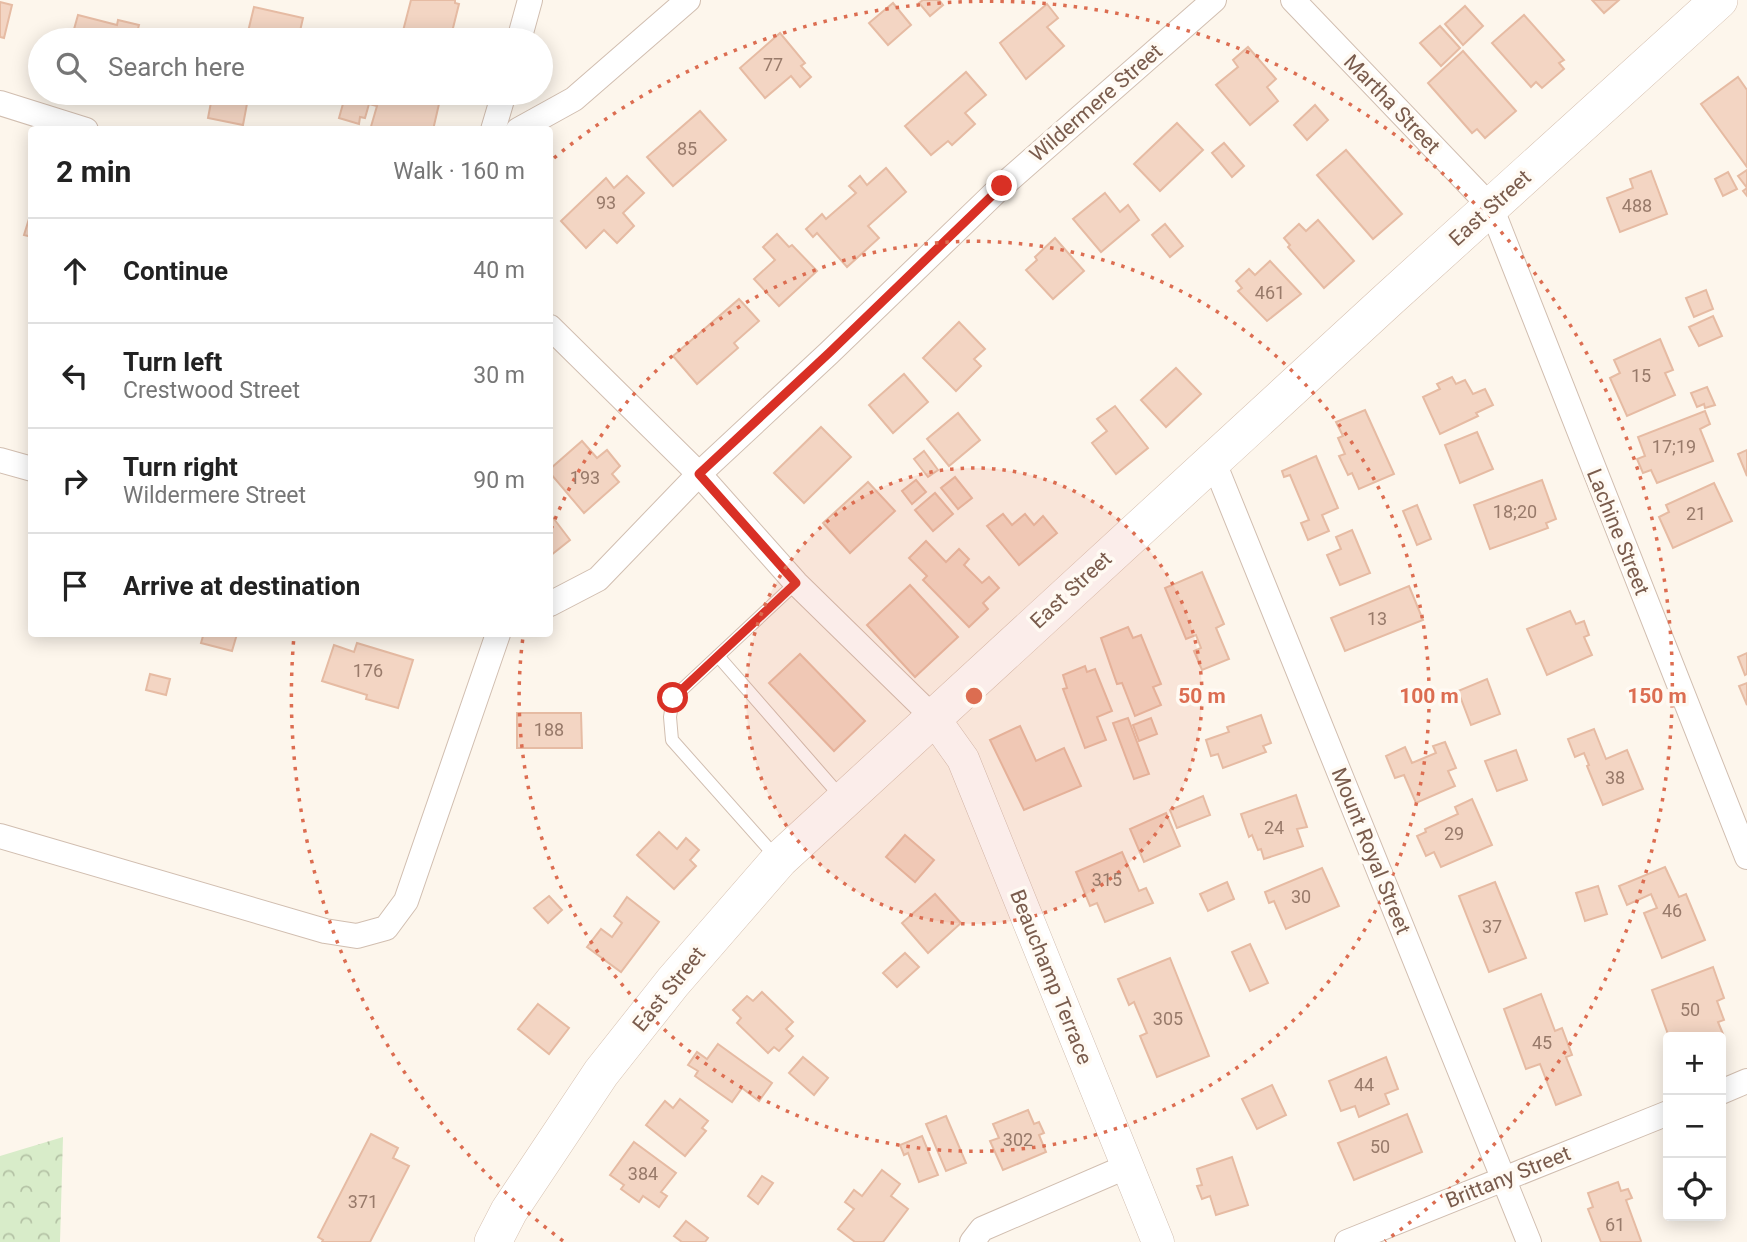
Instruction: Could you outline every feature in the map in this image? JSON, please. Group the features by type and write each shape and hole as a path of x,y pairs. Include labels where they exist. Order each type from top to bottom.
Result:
{"main road":[{"name":"East Street","path":"493,1242 509,1211 601,1073 673,982 779,860 1213,460 1719,0"}],"street":[{"path":"522,28 530,0"},
{"path":"525,126 574,99 688,0"},
{"name":"Wildermere Street","path":"553,602 598,579 699,474 1002,186 1214,0"},
{"name":"Martha Street","path":"1293,0 1491,207"},
{"path":"0,103 73,126"},
{"path":"494,126 500,105"},
{"name":"Lachine Street","path":"1491,207 1747,857"},
{"path":"553,330 699,474 796,583 933,718"},
{"path":"0,460 28,468"},
{"name":"Mount Royal Street","path":"1213,460 1529,1242"},
{"path":"0,836 325,931 357,936 386,929 406,901 497,637"},
{"name":"Beauchamp Terrace","path":"933,718 963,759 1158,1242"},
{"path":"1726,1090 1747,1081"},
{"name":"Brittany Street","path":"1347,1242 1663,1115"},
{"path":"972,1242 982,1229 1128,1166"}],"lane":[{"path":"779,860 672,740 670,717 673,698 796,583"},
{"path":"718,656 843,800"}],"green space":[{"path":"63,1137 60,1242 0,1242 0,1156"}],"building":[{"path":"411,0 455,0 455,3 459,4 453,28 404,28"},
{"path":"923,0 939,0 943,5 930,16 919,3"},
{"path":"1592,0 1619,0 1604,13"},
{"path":"0,2 12,5 4,38 0,37"},
{"path":"893,3 911,25 888,45 869,23"},
{"path":"1047,4 1058,18 1047,27 1064,46 1026,79 1000,43"},
{"path":"1465,6 1483,26 1463,45 1445,24"},
{"path":"254,7 303,18 301,28 249,28"},
{"path":"78,15 117,25 118,20 139,25 138,28 74,28"},
{"path":"1524,15 1564,60 1559,63 1564,69 1542,88 1536,82 1531,87 1492,43"},
{"path":"1440,26 1460,48 1441,66 1420,43"},
{"path":"780,33 805,63 801,66 811,77 800,87 791,76 765,98 740,68"},
{"path":"1248,47 1276,79 1267,87 1278,101 1250,125 1216,85 1238,67 1233,60"},
{"path":"1463,51 1516,111 1485,138 1477,129 1472,133 1428,83"},
{"path":"966,72 986,95 965,113 975,124 952,145 948,141 931,155 905,126"},
{"path":"1738,77 1747,90 1747,167 1701,104"},
{"path":"210,105 247,105 243,125 208,118"},
{"path":"343,105 369,105 365,118 360,117 359,124 339,118"},
{"path":"373,105 439,105 434,126 371,126 377,106"},
{"path":"1315,105 1328,120 1307,140 1294,125"},
{"path":"700,111 726,140 673,186 647,157"},
{"path":"1177,123 1203,150 1160,191 1134,164"},
{"path":"1224,143 1244,166 1232,177 1212,153"},
{"path":"1346,150 1402,214 1373,239 1317,175"},
{"path":"886,168 906,192 868,226 879,238 847,267 817,233 813,237 806,229 822,214 826,219 856,193 849,186 860,176 867,185"},
{"path":"1747,170 1747,188 1738,176"},
{"path":"1651,171 1667,214 1620,232 1607,198 1633,188 1630,179"},
{"path":"1728,172 1737,189 1723,196 1715,179"},
{"path":"627,176 644,193 623,213 634,226 617,243 604,230 586,248 561,221 606,178 614,188"},
{"path":"1105,193 1120,212 1128,205 1139,220 1101,252 1073,219"},
{"path":"1318,220 1354,261 1324,288 1288,247 1290,245 1284,238 1299,224 1306,231"},
{"path":"1165,224 1183,246 1170,257 1152,235"},
{"path":"777,234 789,247 792,245 817,271 779,306 754,279 775,260 763,247"},
{"path":"1055,238 1084,271 1053,299 1026,270"},
{"path":"1270,261 1301,294 1267,321 1238,291 1242,288 1236,281 1249,269 1255,275"},
{"path":"1706,290 1713,309 1694,317 1686,298"},
{"path":"739,299 759,321 734,343 738,348 697,384 673,356"},
{"path":"1713,316 1722,336 1699,346 1689,327"},
{"path":"959,322 985,349 974,359 981,366 956,391 923,358"},
{"path":"1660,339 1673,370 1665,373 1675,395 1627,416 1610,378 1620,373 1614,360"},
{"path":"1176,368 1201,394 1166,427 1141,400"},
{"path":"904,374 928,402 893,433 869,405"},
{"path":"1452,377 1456,384 1465,380 1473,394 1485,389 1493,405 1476,413 1478,416 1440,434 1423,397 1440,389 1437,384"},
{"path":"1707,387 1715,405 1705,408 1704,404 1697,407 1691,393"},
{"path":"1115,406 1148,448 1116,474 1092,443 1107,431 1097,419"},
{"path":"1365,410 1394,474 1359,489 1352,473 1348,475 1339,456 1345,454 1338,438 1343,436 1336,422"},
{"path":"1705,411 1710,424 1700,429 1713,461 1657,483 1651,470 1643,473 1637,459 1645,456 1638,437"},
{"path":"958,413 980,440 949,466 927,439"},
{"path":"821,427 851,457 804,503 774,473"},
{"path":"1477,432 1493,469 1460,483 1445,445"},
{"path":"582,441 597,458 607,450 620,466 612,474 619,482 584,513 553,477 553,466"},
{"path":"1747,450 1747,476 1738,454"},
{"path":"924,451 938,470 928,477 914,459"},
{"path":"1316,456 1338,508 1322,515 1329,531 1308,540 1301,523 1309,520 1290,475 1284,477 1282,471"},
{"path":"955,477 972,498 958,509 941,488"},
{"path":"916,480 926,492 912,504 902,491"},
{"path":"1542,480 1556,519 1546,523 1548,528 1490,549 1474,505"},
{"path":"868,482 895,511 850,553 823,523"},
{"path":"1714,483 1732,521 1673,548 1659,517 1669,512 1666,505"},
{"path":"935,493 953,514 933,531 915,510"},
{"path":"1417,505 1431,539 1417,545 1403,511"},
{"path":"1003,514 1012,525 1025,514 1034,525 1043,516 1057,533 1019,565 987,526"},
{"path":"553,518 570,540 553,554"},
{"path":"1352,530 1370,573 1340,585 1327,555 1341,549 1336,537"},
{"path":"926,541 946,562 959,549 969,559 964,565 982,583 989,577 999,588 983,603 988,609 969,627 923,580 927,576 909,558"},
{"path":"1202,572 1224,624 1216,628 1229,659 1202,670 1194,651 1201,648 1196,635 1186,639 1165,588"},
{"path":"910,585 958,637 915,677 867,625"},
{"path":"1409,586 1423,620 1345,651 1331,618"},
{"path":"1570,611 1576,624 1584,621 1589,635 1584,637 1592,655 1547,675 1527,629"},
{"path":"1128,627 1133,638 1141,635 1161,684 1153,687 1161,705 1135,716 1122,683 1117,684 1101,638"},
{"path":"203,637 236,637 232,651 201,643"},
{"path":"357,643 413,660 398,708 366,699 367,695 322,681 334,645 354,652"},
{"path":"1747,653 1747,674 1745,675 1738,657"},
{"path":"800,654 865,721 834,751 769,683"},
{"path":"1085,666 1087,672 1095,669 1112,711 1097,717 1106,740 1085,748 1063,689 1067,688 1063,675"},
{"path":"150,674 170,679 166,695 146,690"},
{"path":"1487,679 1500,714 1471,725 1458,691"},
{"path":"1747,683 1747,705 1739,686"},
{"path":"517,713 581,713 582,748 517,748"},
{"path":"1261,715 1271,743 1263,746 1266,752 1223,768 1218,754 1211,756 1206,740 1229,732 1227,727"},
{"path":"1128,718 1149,774 1134,779 1113,723"},
{"path":"1151,718 1157,734 1139,741 1133,725"},
{"path":"1020,726 1036,761 1064,748 1081,786 1024,810 990,740"},
{"path":"1594,729 1606,759 1627,750 1643,789 1603,805 1584,753 1575,757 1568,739"},
{"path":"1445,742 1456,768 1448,771 1455,786 1416,803 1404,775 1395,778 1386,756 1405,747 1412,763 1436,753 1433,746"},
{"path":"1516,750 1527,780 1497,791 1485,761"},
{"path":"1296,795 1307,827 1297,829 1303,846 1264,859 1252,835 1249,837 1241,814"},
{"path":"1203,796 1210,815 1177,828 1170,810"},
{"path":"1472,799 1492,845 1441,867 1434,852 1426,856 1417,836 1426,832 1425,829 1458,814 1455,807"},
{"path":"1166,813 1180,846 1144,862 1130,829"},
{"path":"659,832 677,849 686,838 699,850 690,860 696,866 674,889 637,855"},
{"path":"905,835 934,860 915,882 886,857"},
{"path":"1122,852 1139,891 1146,888 1153,903 1105,922 1097,903 1090,906 1076,872"},
{"path":"1665,867 1679,897 1686,894 1705,940 1662,958 1644,913 1657,908 1651,894 1627,905 1619,886"},
{"path":"1322,868 1339,906 1286,929 1274,901 1269,903 1265,892"},
{"path":"1227,882 1234,899 1208,911 1200,894"},
{"path":"1495,882 1526,958 1489,972 1459,896"},
{"path":"1598,886 1607,914 1585,921 1576,893"},
{"path":"935,894 961,923 928,953 902,923"},
{"path":"549,896 562,910 548,923 534,908"},
{"path":"627,897 659,922 621,972 587,947 601,929 612,937 622,923 614,916"},
{"path":"1250,944 1268,983 1250,991 1232,952"},
{"path":"905,953 919,967 897,987 883,973"},
{"path":"1170,958 1209,1056 1157,1077 1140,1036 1147,1033 1134,1002 1129,1005 1118,979"},
{"path":"1713,967 1724,998 1717,1001 1724,1020 1718,1022 1722,1032 1667,1032 1652,990"},
{"path":"762,992 793,1022 786,1029 793,1036 779,1051 774,1047 768,1053 737,1023 741,1018 733,1010 747,996 753,1001"},
{"path":"1541,994 1555,1031 1562,1028 1572,1055 1566,1057 1581,1095 1556,1105 1540,1064 1526,1069 1504,1009"},
{"path":"538,1004 569,1028 549,1054 518,1029"},
{"path":"718,1044 772,1083 759,1101 742,1088 732,1102 695,1076 698,1071 688,1065 697,1052 707,1059"},
{"path":"803,1057 828,1078 814,1095 789,1073"},
{"path":"1386,1057 1398,1089 1385,1094 1389,1104 1359,1117 1355,1106 1341,1111 1329,1081"},
{"path":"1272,1085 1286,1115 1257,1129 1242,1099"},
{"path":"680,1099 708,1121 702,1128 706,1131 685,1156 646,1125 665,1101 673,1108"},
{"path":"1028,1110 1034,1124 1039,1122 1044,1133 1039,1135 1046,1152 1003,1170 990,1141 999,1138 993,1124"},
{"path":"1407,1114 1422,1152 1354,1180 1338,1143"},
{"path":"946,1116 966,1163 946,1171 926,1124"},
{"path":"371,1134 398,1148 393,1158 409,1166 370,1242 322,1242 318,1237"},
{"path":"922,1136 938,1175 919,1182 908,1153 904,1155 900,1145"},
{"path":"634,1142 676,1173 661,1192 667,1196 659,1207 643,1196 639,1202 621,1189 624,1185 610,1175"},
{"path":"1232,1157 1248,1205 1216,1215 1210,1196 1202,1199 1197,1186 1202,1185 1197,1169"},
{"path":"882,1170 900,1184 891,1196 908,1209 883,1242 855,1242 838,1229 854,1209 845,1202 854,1190 862,1196"},
{"path":"762,1176 773,1183 758,1204 748,1196"},
{"path":"1618,1182 1621,1191 1628,1189 1632,1198 1626,1200 1640,1242 1601,1242 1588,1209 1593,1207 1588,1193"},
{"path":"686,1221 708,1238 705,1242 682,1242 674,1236"}],"route":[{"path":"673,698 796,583 699,474 1002,186"}]}
